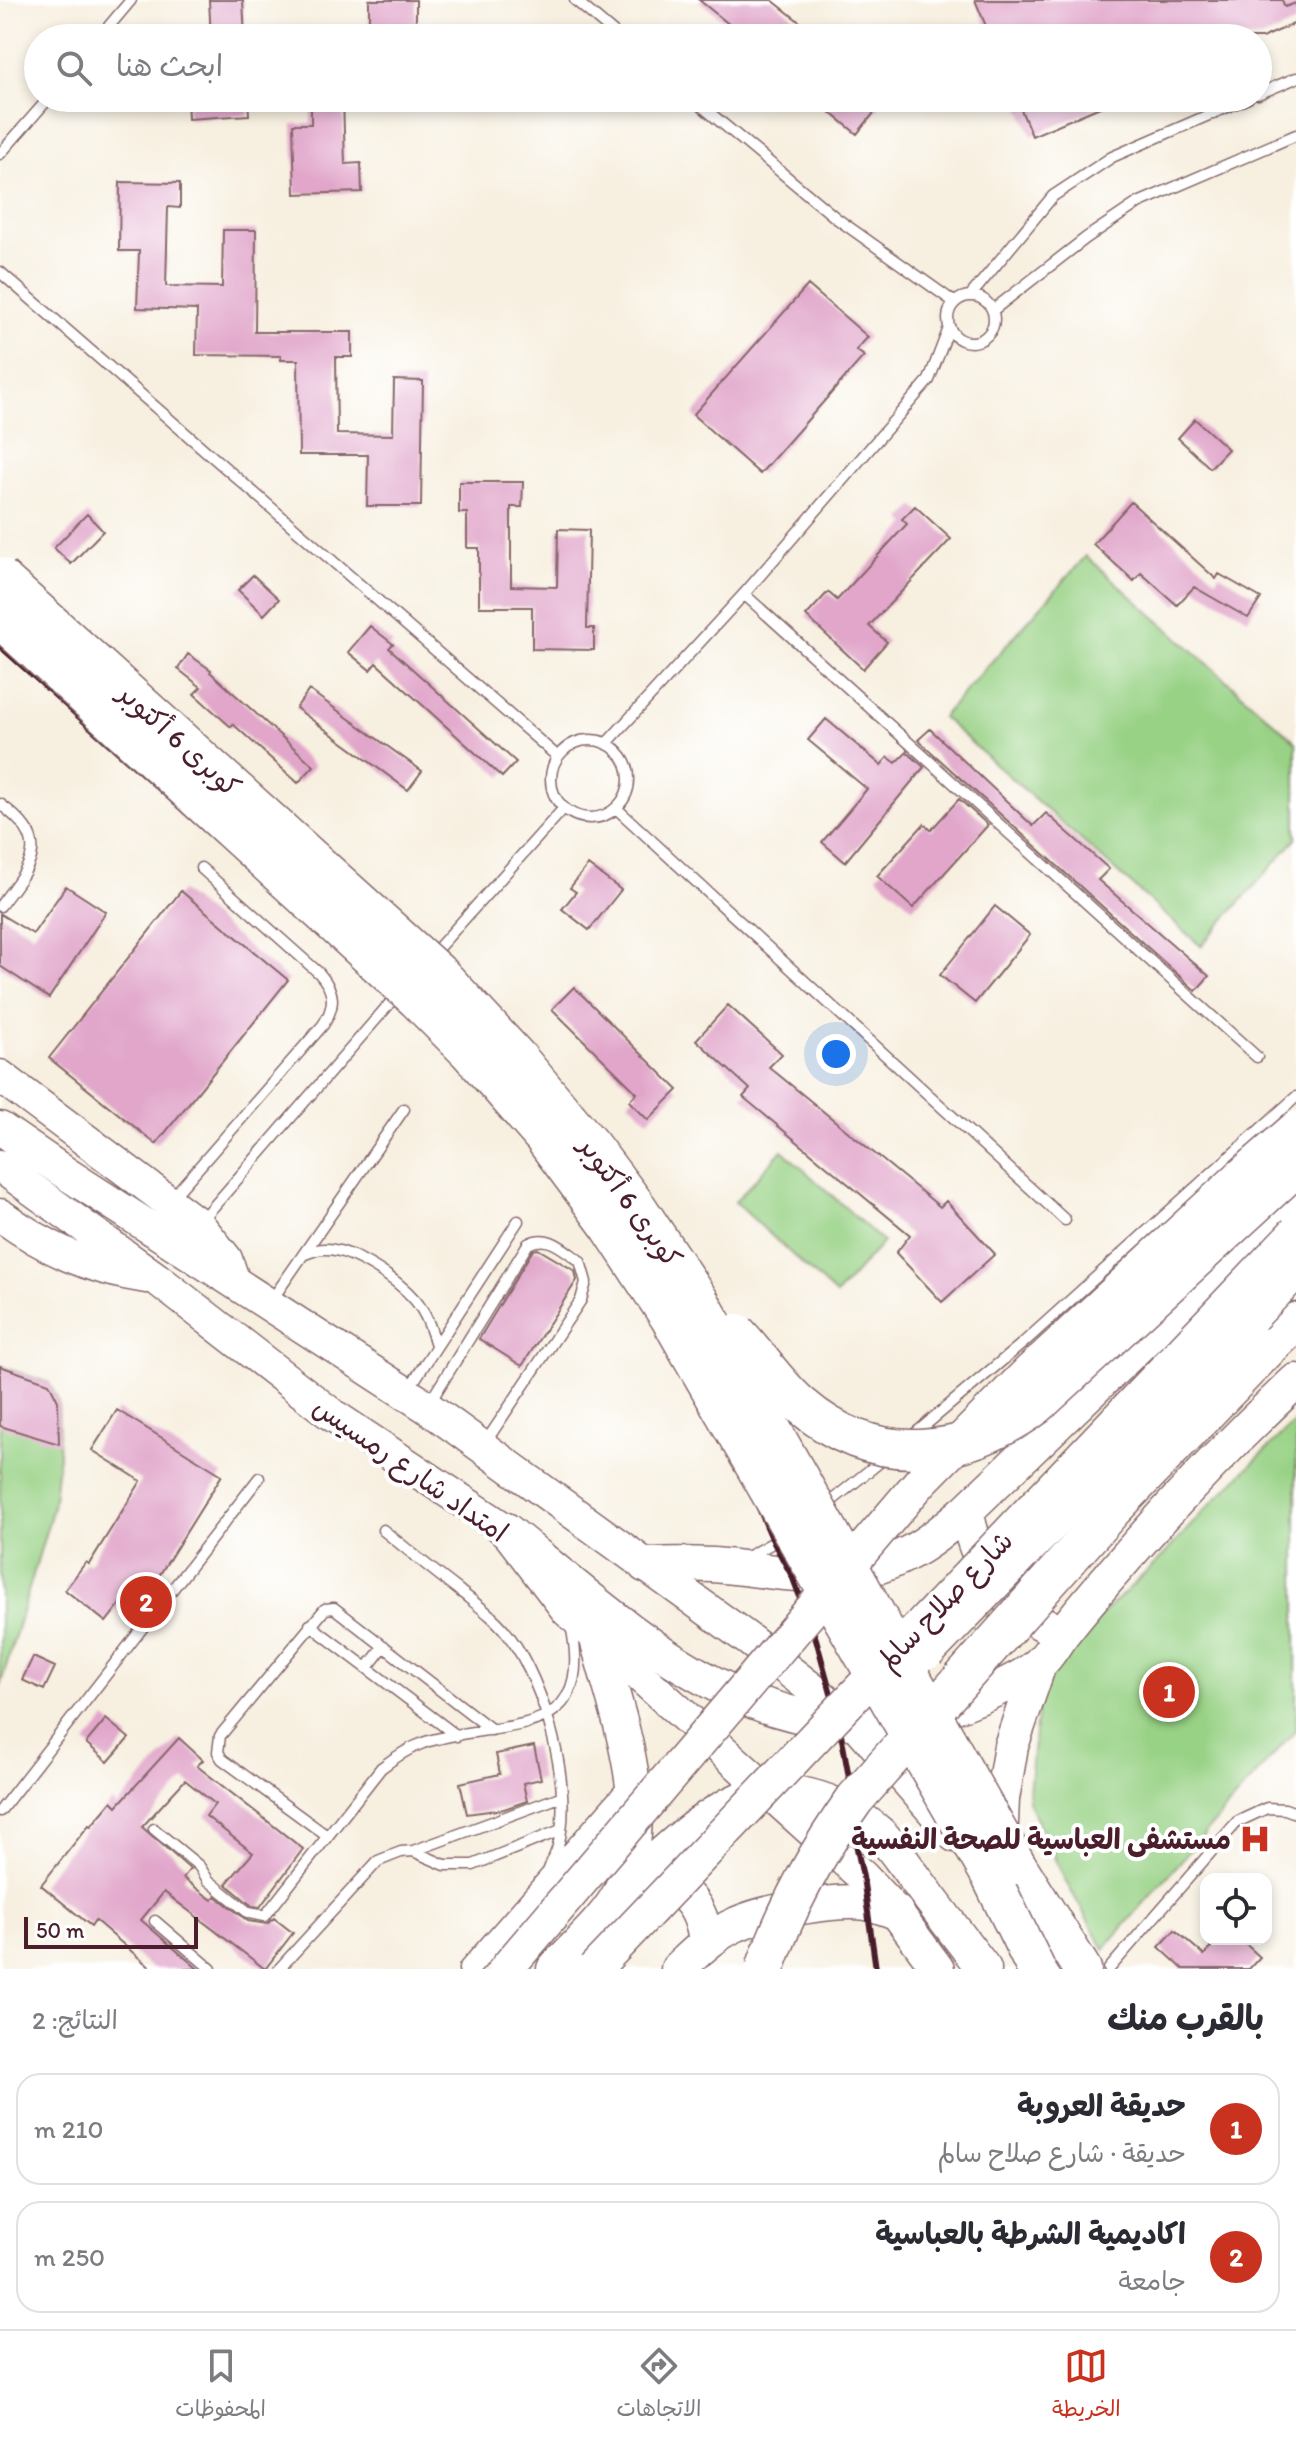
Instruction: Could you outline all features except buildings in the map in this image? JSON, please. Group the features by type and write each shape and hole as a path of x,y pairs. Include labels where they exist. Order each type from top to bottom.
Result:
{"highway":[{"name":"كوبرى 6 أكتوبر","path":"0,577 441,975 519,1059 600,1157 701,1303 1009,1851 1082,1969"},
{"name":"كوبرى 6 أكتوبر","path":"0,619 425,1008 494,1079 566,1166 610,1227 677,1331 990,1875 1036,1969"},
{"path":"506,1969 931,1470 1029,1372 1296,1128"},
{"path":"701,1303 748,1345 791,1396 832,1427 864,1441 897,1448 931,1449 964,1444 1003,1428 1037,1405 1296,1167"},
{"path":"645,1565 729,1567 792,1576 857,1572 904,1556 926,1543 966,1511 1296,1194"},
{"name":"شارع صلاح سالم","path":"594,1969 1296,1232"},
{"name":"شارع صلاح سالم","path":"622,1969 1296,1271"},
{"path":"765,1969 776,1939 822,1845 855,1799 1112,1510 1282,1335"},
{"path":"998,1885 1002,1799 1011,1746 1039,1664 1062,1633 1184,1493 1296,1381"},
{"path":"966,1511 973,1544 988,1575 1009,1601 1036,1622 1062,1633"},
{"path":"506,1530 623,1625 682,1666 773,1710 857,1724 898,1722 973,1702 1039,1664"},
{"path":"597,1639 634,1781 631,1854 620,1892"},
{"path":"554,1969 620,1892 697,1827 747,1796 770,1793 809,1794 832,1802 883,1836 984,1969"},
{"path":"620,1892 647,1884 671,1887 691,1900 703,1919 706,1943"},
{"path":"678,1969 706,1943 737,1924 781,1912 840,1903 867,1903 896,1912"}],"main road":[{"name":"امتداد شارع رمسيس","path":"0,1076 198,1224 226,1259 234,1282"},
{"name":"امتداد شارع رمسيس","path":"0,1128 416,1400 748,1639 857,1724 1076,1969"},
{"path":"0,1166 157,1279"},
{"name":"امتداد شارع رمسيس","path":"0,1215 33,1239 65,1256 97,1267 157,1279 331,1414 506,1530 568,1611 832,1847 896,1912 938,1969"}],"street":[{"path":"469,1969 634,1781"}],"lane":[{"path":"111,24 131,0"},
{"path":"575,0 603,24"},
{"path":"1272,88 1296,78"},
{"path":"0,154 37,112"},
{"path":"709,112 836,218 954,302"},
{"path":"607,743 744,594 929,380 949,328 949,310 954,302 971,295 1053,196 1112,157 1216,112"},
{"path":"993,310 1086,238 1138,203 1296,135"},
{"path":"0,272 558,757"},
{"path":"949,328 962,341 980,340 993,328 993,310 987,302 971,295"},
{"path":"744,594 1257,1057"},
{"path":"585,740 607,743 628,768 628,790 616,808 595,818 574,814 564,808 553,789 553,767 558,757 574,743 585,740"},
{"path":"0,804 25,825 33,852 29,866 0,906"},
{"path":"198,1224 564,808"},
{"path":"616,808 1065,1220"},
{"path":"169,1201 323,1025 331,1012 333,998 329,984 319,973 201,868"},
{"path":"729,1567 805,1522 953,1403 1296,1097"},
{"path":"268,1305 404,1109"},
{"path":"416,1400 436,1345 518,1221"},
{"path":"416,1400 528,1244 537,1239 550,1240 580,1261 586,1282 581,1300 482,1447"},
{"path":"305,1254 323,1249 342,1251 404,1289 425,1314 436,1345"},
{"path":"0,1811 259,1478"},
{"path":"383,1530 493,1618 524,1659 555,1742 560,1797 558,1846 543,1885"},
{"path":"327,1836 222,1759 218,1752 220,1736 321,1611 334,1608 492,1730"},
{"path":"154,1829 199,1866 208,1880 249,1913 260,1916 269,1912 381,1768 394,1758 424,1743 547,1717 562,1704 574,1681 575,1658 568,1611"},
{"path":"310,1625 457,1736"},
{"path":"367,1668 384,1646"},
{"path":"279,1969 369,1868 389,1855 413,1851 560,1797"},
{"path":"1109,1969 1237,1822 1267,1808 1296,1813"},
{"path":"413,1851 445,1865 473,1865 561,1830"},
{"path":"155,1921 211,1969"}],"green space":[{"path":"1086,556 1296,742 1296,839 1201,946 942,717"},
{"path":"782,1150 883,1242 836,1295 735,1202"},
{"path":"0,1366 49,1383 58,1401 59,1455 53,1507 0,1687"},
{"path":"1296,1421 1296,1729 1104,1949 1065,1880 1028,1801 1038,1703 1045,1682 1070,1645"}],"railway":[{"path":"0,646 462,1060 538,1148 645,1301 748,1483 792,1576 816,1639 839,1723 848,1772 855,1816 852,1825 876,1969"}],"place":[{"name":"اكاديمية الشرطة بالعباسية","path":"146,1602"},
{"name":"حديقة العروبة","path":"1169,1692"},
{"name":"مستشفى العباسية للصحة النفسية","path":"1255,1839"}]}
